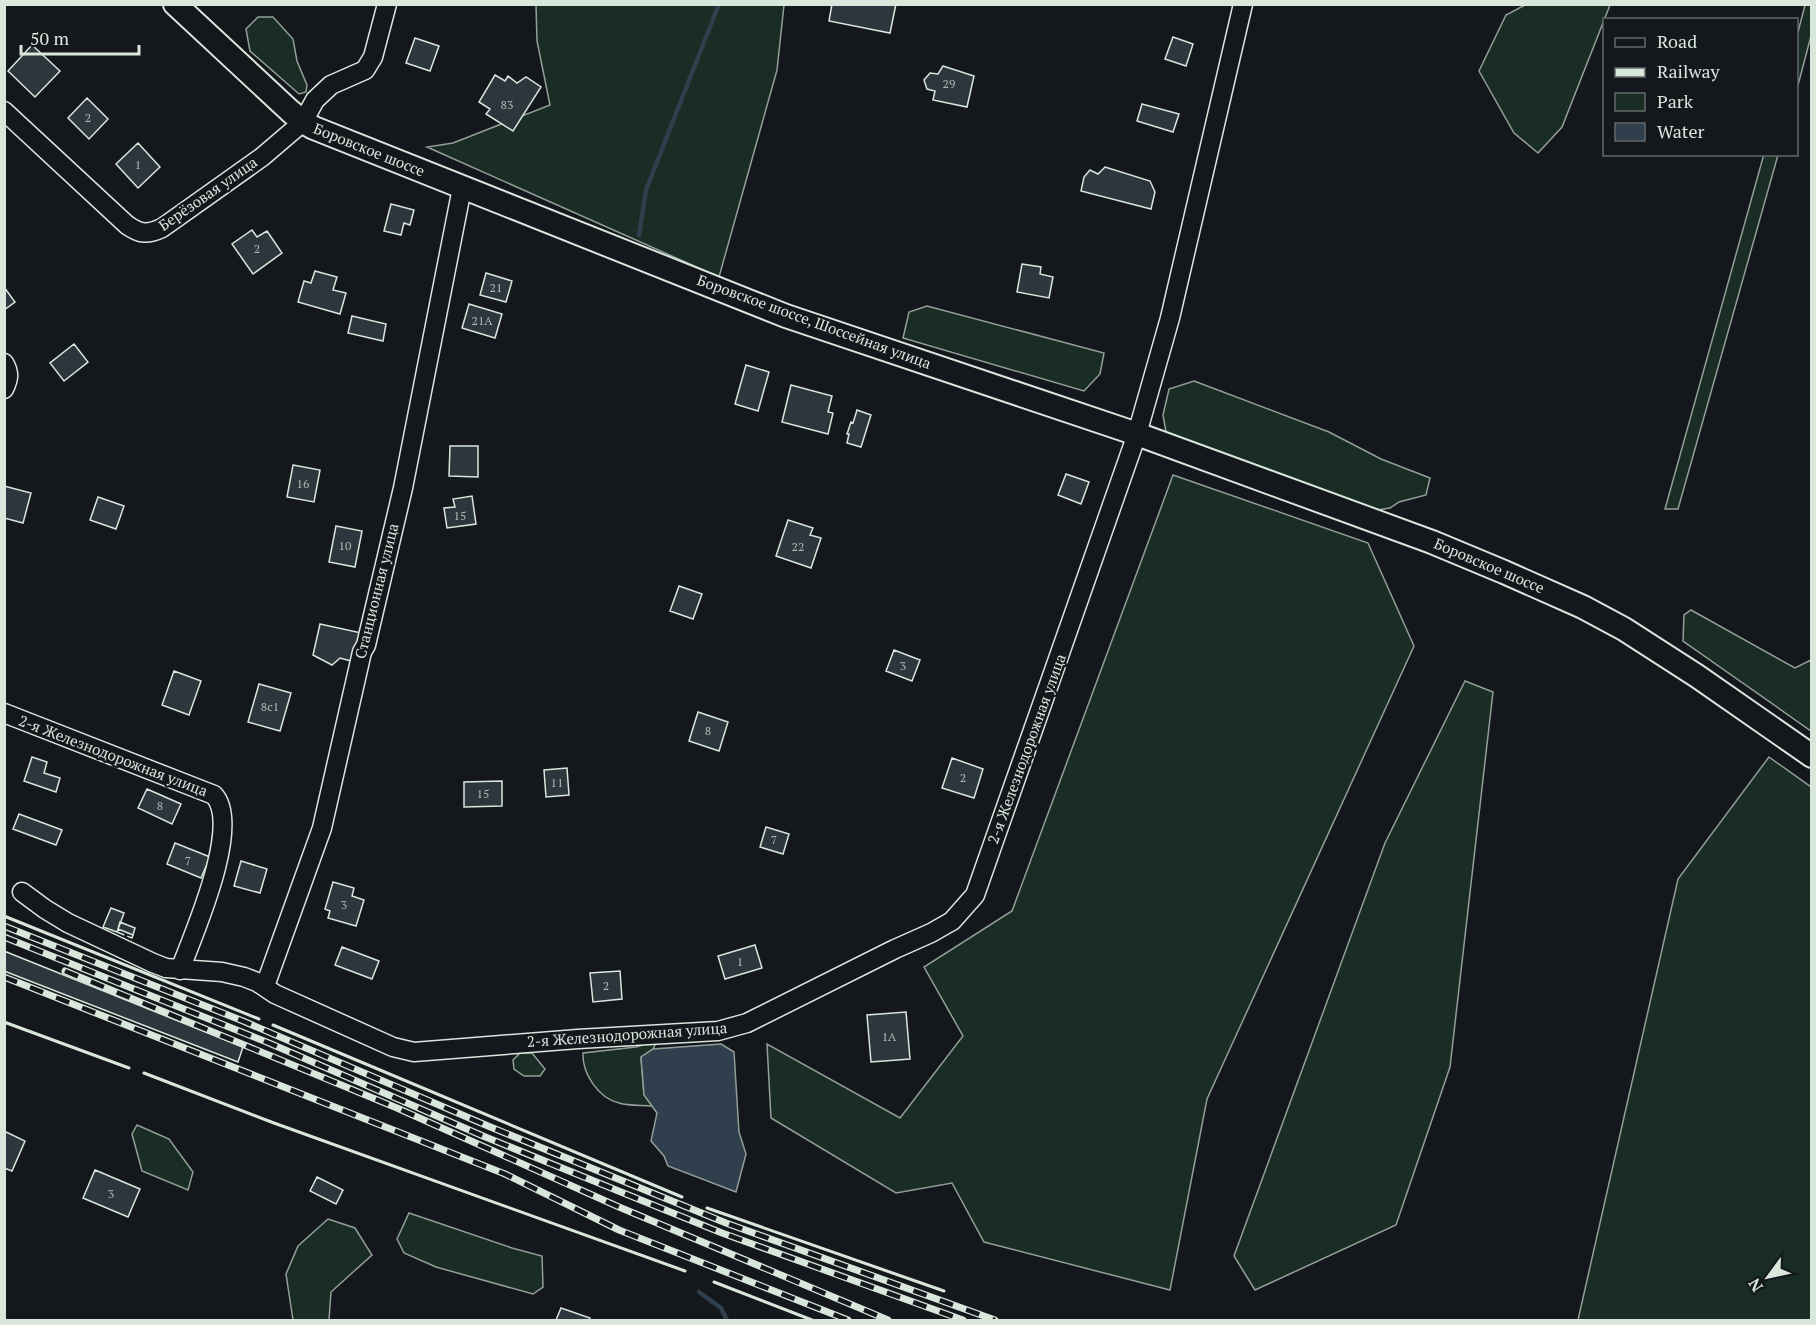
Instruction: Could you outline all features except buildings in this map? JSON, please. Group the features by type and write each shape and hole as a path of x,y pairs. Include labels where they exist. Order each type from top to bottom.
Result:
{"main road":[{"name":"Боровское шоссе","path":"175,4 303,122 462,188"},
{"name":"Боровское шоссе, Шоссейная улица","path":"462,188 786,316 1137,434"},
{"name":"Боровское шоссе","path":"1137,434 1432,542 1576,603 1624,629 1697,676 1812,756"}],"street":[{"path":"303,122 315,100 331,85 358,75 370,65 387,4"},
{"name":"2-я Железнодорожная улица","path":"4,713 214,795 218,799 223,827 217,869 180,970 222,972 244,977 265,986 275,994 393,1047 408,1051 718,1031 747,1023 932,933 952,921 975,895 1137,434 1170,318 1243,4"},
{"name":"Берёзовая улица","path":"4,111 127,225 144,234 153,233 169,224 262,157 303,122"},
{"name":"Станционная улица","path":"265,986 322,828 362,652 366,645 403,488 462,188"},
{"path":"22,892 69,923 153,963 180,970"}],"green space":[{"path":"536,5 784,5 777,70 719,277 427,147 453,143 550,105 537,41"},
{"path":"1525,5 1610,5 1562,127 1538,153 1514,133 1479,71 1506,15"},
{"path":"1805,5 1811,5 1811,36 1798,85 1798,32"},
{"path":"258,17 273,17 293,39 297,61 307,85 306,92 299,94 250,51 246,29"},
{"path":"1763,156 1778,156 1678,509 1665,509"},
{"path":"927,306 1104,353 1100,374 1084,391 903,338 909,312"},
{"path":"1194,381 1329,432 1381,459 1430,478 1426,495 1399,502 1390,508 1377,510 1166,432 1163,415 1169,389"},
{"path":"1173,475 1368,543 1414,646 1207,1099 1170,1290 984,1242 952,1183 896,1193 771,1118 767,1044 900,1118 963,1036 924,967 1012,911"},
{"path":"1691,610 1795,668 1811,660 1811,731 1683,641 1684,615"},
{"path":"1465,681 1493,692 1450,1067 1396,1225 1255,1290 1234,1256 1385,843"},
{"path":"1769,757 1811,787 1811,1320 1578,1320 1678,879"},
{"path":"657,1041 653,1049 641,1058 644,1094 652,1106 627,1105 611,1100 598,1090 588,1076 583,1053 636,1047"},
{"path":"520,1053 532,1053 545,1069 540,1076 524,1076 514,1069 513,1060"},
{"path":"137,1125 169,1139 193,1172 188,1190 142,1171 132,1134"},
{"path":"409,1213 542,1256 543,1287 533,1294 436,1267 404,1253 397,1239"},
{"path":"328,1219 355,1228 372,1255 331,1292 329,1320 293,1320 286,1274 298,1246"}],"water":[{"path":"721,1044 734,1052 739,1132 746,1154 736,1192 668,1166 664,1156 651,1141 657,1113 644,1095 641,1057 653,1049"}],"waterway":[{"path":"639,235 646,190 719,4"},
{"path":"699,1292 721,1308 727,1320"}],"railway":[{"path":"4,926 243,1021 488,1126 726,1223 995,1320"},
{"path":"4,937 269,1043 483,1136 722,1233 963,1320"},
{"path":"65,971 397,1108 619,1207 888,1320"},
{"path":"4,977 505,1174 619,1230 848,1320"}],"fence":[{"path":"117,932 132,938 133,935"}],"wall":[{"path":"4,916 259,1019"},
{"path":"4,1022 129,1068"},
{"path":"273,1025 682,1197"},
{"path":"144,1073 274,1123 685,1271"},
{"path":"707,1208 944,1291"},
{"path":"714,1282 812,1320"}]}
